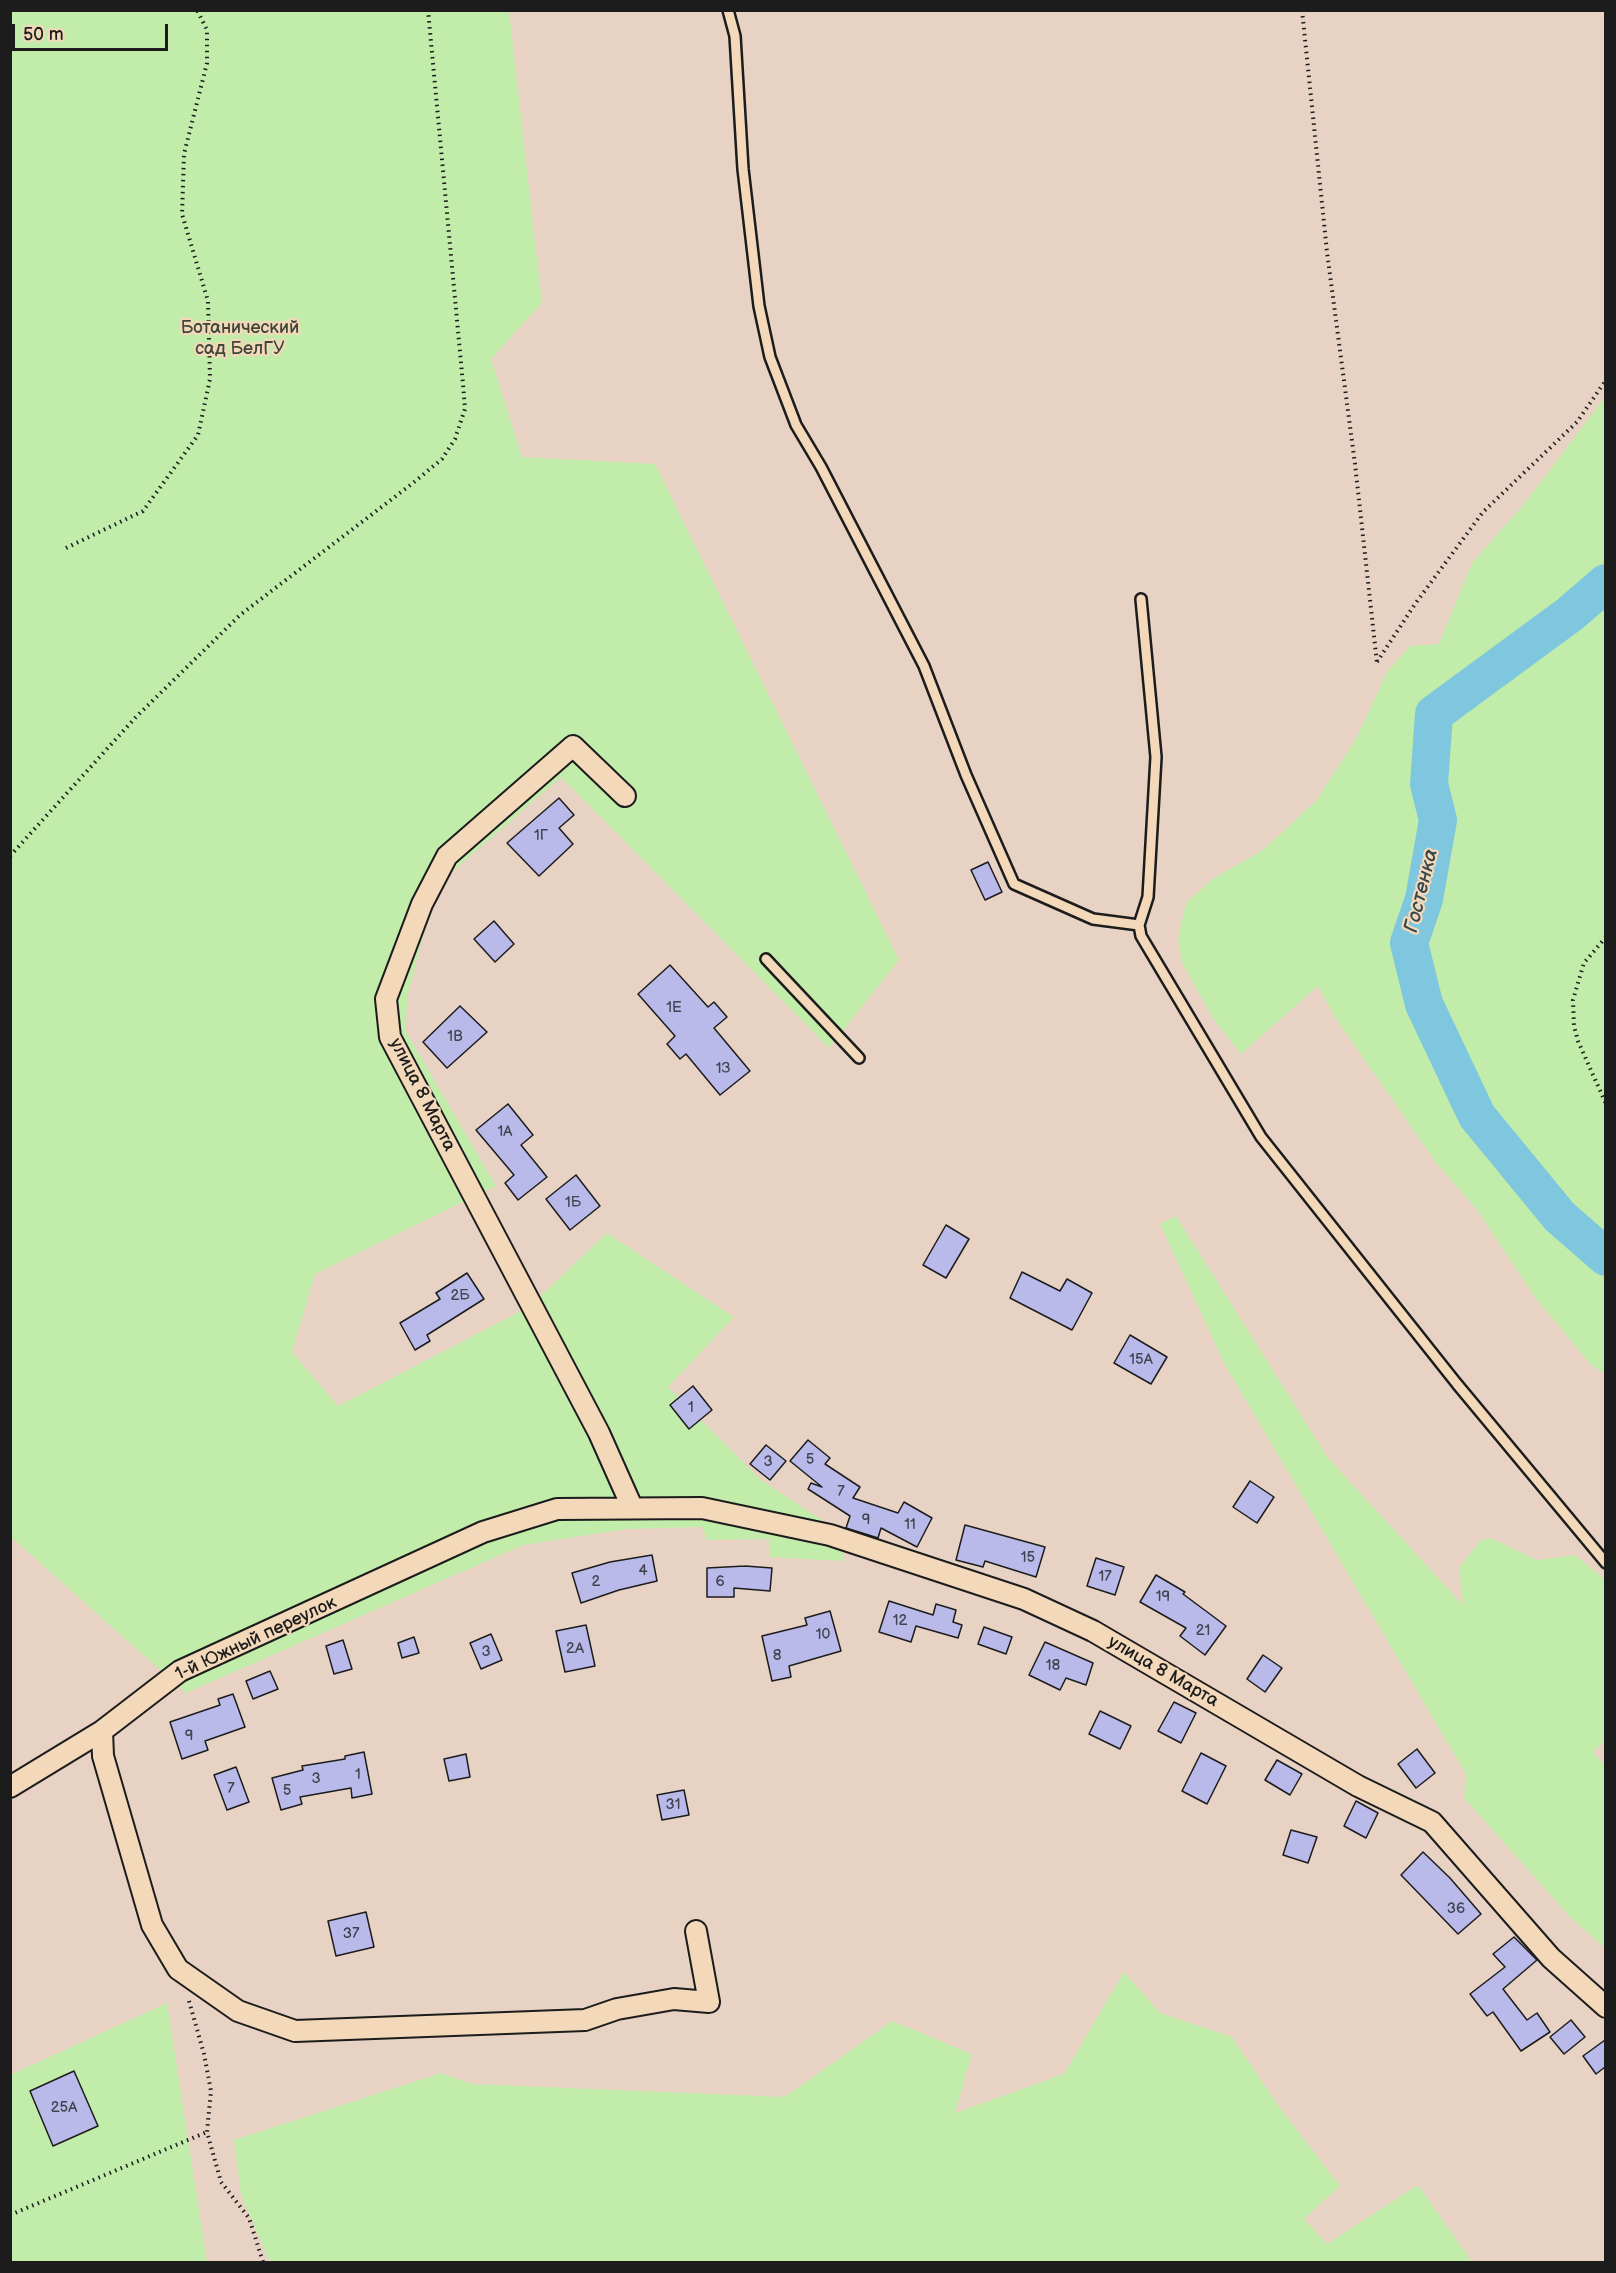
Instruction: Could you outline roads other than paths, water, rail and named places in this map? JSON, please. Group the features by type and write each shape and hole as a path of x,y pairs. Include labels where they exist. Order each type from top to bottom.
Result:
{"street":[{"name":"улица 8 Марта","path":"625,796 573,746 447,856 422,904 386,999 390,1037 599,1433 632,1507"},
{"name":"улица 8 Марта","path":"483,1532 557,1509 702,1508 830,1535 1024,1599 1093,1631 1358,1786 1432,1822 1551,1958 1605,2007"},
{"name":"1-й Южный переулок","path":"10,1787 102,1731 180,1671 483,1532"},
{"path":"102,1731 103,1756 152,1925 178,1969 238,2011 295,2031 585,2020 617,2009 674,2000 710,2002 696,1931"}],"lane":[{"path":"728,10 735,36 743,169 759,306 771,357 796,425 821,467 924,666 966,775 1014,884 1093,920 1139,926"},
{"path":"1141,599 1156,757 1148,897 1139,926 1141,936 1261,1137 1457,1384 1605,1563"},
{"path":"766,959 859,1058"}],"waterway":[{"name":"Гостенка","path":"1606,583 1570,614 1434,714 1429,784 1438,820 1424,899 1409,943 1424,1004 1477,1116 1560,1217 1606,1257"}],"park label":[{"name":"Ботанический сад БелГУ","path":"240,338"}]}
